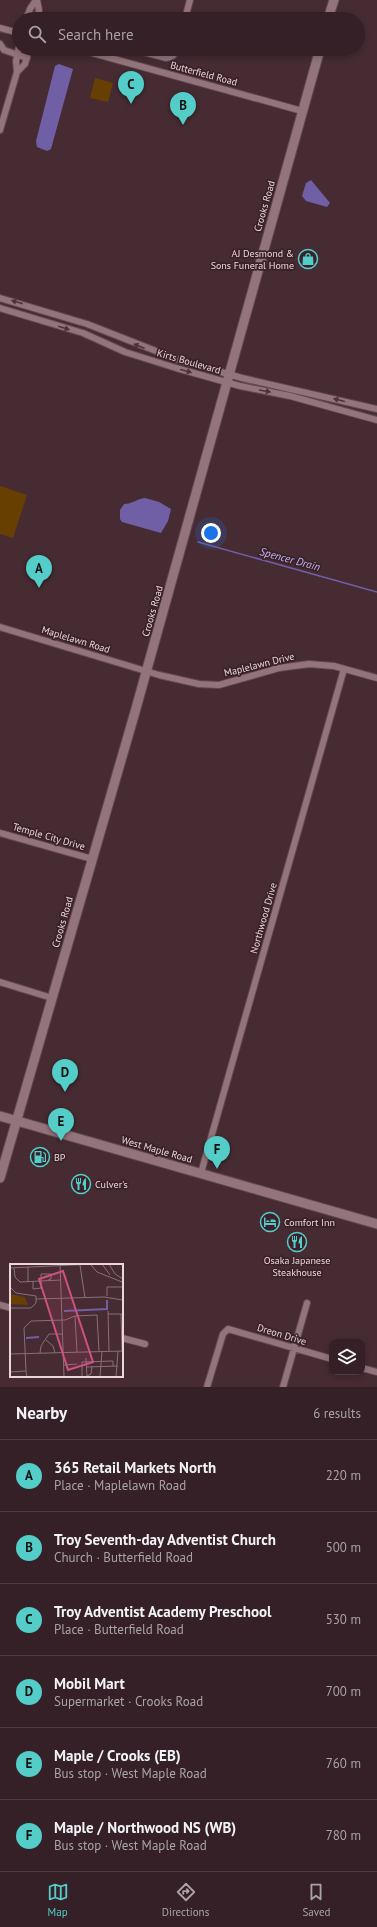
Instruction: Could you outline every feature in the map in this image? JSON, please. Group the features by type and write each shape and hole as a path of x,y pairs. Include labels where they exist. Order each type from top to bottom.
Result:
{"main road":[{"path":"330,12 334,0"},
{"name":"Crooks Road","path":"0,1178 146,671 318,56"},
{"name":"West Maple Road","path":"0,1116 377,1224"}],"street":[{"path":"29,12 36,0"},
{"path":"36,0 38,12"},
{"path":"187,12 190,0"},
{"path":"0,28 12,31"},
{"path":"0,44 4,50 12,53"},
{"path":"0,130 17,72 17,56"},
{"path":"17,72 25,64 27,58 20,56"},
{"name":"Butterfield Road","path":"103,56 302,111"},
{"path":"158,56 170,58 172,56"},
{"name":"Kirts Boulevard","path":"0,298 88,324 162,355 228,379 377,409"},
{"name":"Kirts Boulevard","path":"0,308 83,333 125,352 377,420"},
{"name":"Maplelawn Road","path":"0,626 146,671"},
{"name":"Maplelawn Drive","path":"146,671 189,683 214,685 298,664 317,664 344,669 377,678"},
{"name":"Northwood Drive","path":"201,1173 344,669"},
{"name":"Temple City Drive","path":"0,833 92,859"},
{"path":"0,982 52,998"},
{"path":"283,1387 307,1304"},
{"path":"0,1305 10,1308"},
{"name":"Dreon Drive","path":"207,1387 222,1337 226,1330 231,1329 329,1358"},
{"path":"123,1338 145,1344"},
{"path":"365,1369 377,1372"}],"shaded area":[{"path":"59,64 73,69 51,149 47,151 37,147 36,141 55,66"},
{"path":"95,78 113,83 108,102 90,98"},
{"path":"311,180 330,203 327,207 306,201 302,196 306,183"},
{"path":"0,486 27,495 13,538 0,534"},
{"path":"145,498 159,502 171,509 168,521 161,533 122,522 120,519 120,510 124,504"}],"waterway":[{"name":"Spencer Drain","path":"198,542 377,592"}],"place":[{"name":"Troy Adventist Academy Preschool","path":"131,104"},
{"name":"Troy Seventh-day Adventist Church","path":"183,125"},
{"name":"AJ Desmond & Sons Funeral Home","path":"308,259"},
{"name":"365 Retail Markets North","path":"39,588"},
{"name":"Mobil Mart","path":"65,1092"},
{"name":"Maple / Crooks (EB)","path":"61,1141"},
{"name":"BP","path":"40,1157"},
{"name":"Maple / Northwood NS (WB)","path":"217,1169"},
{"name":"Culver's","path":"81,1184"},
{"name":"Comfort Inn","path":"270,1222"},
{"name":"Osaka Japanese Steakhouse","path":"297,1242"}]}
